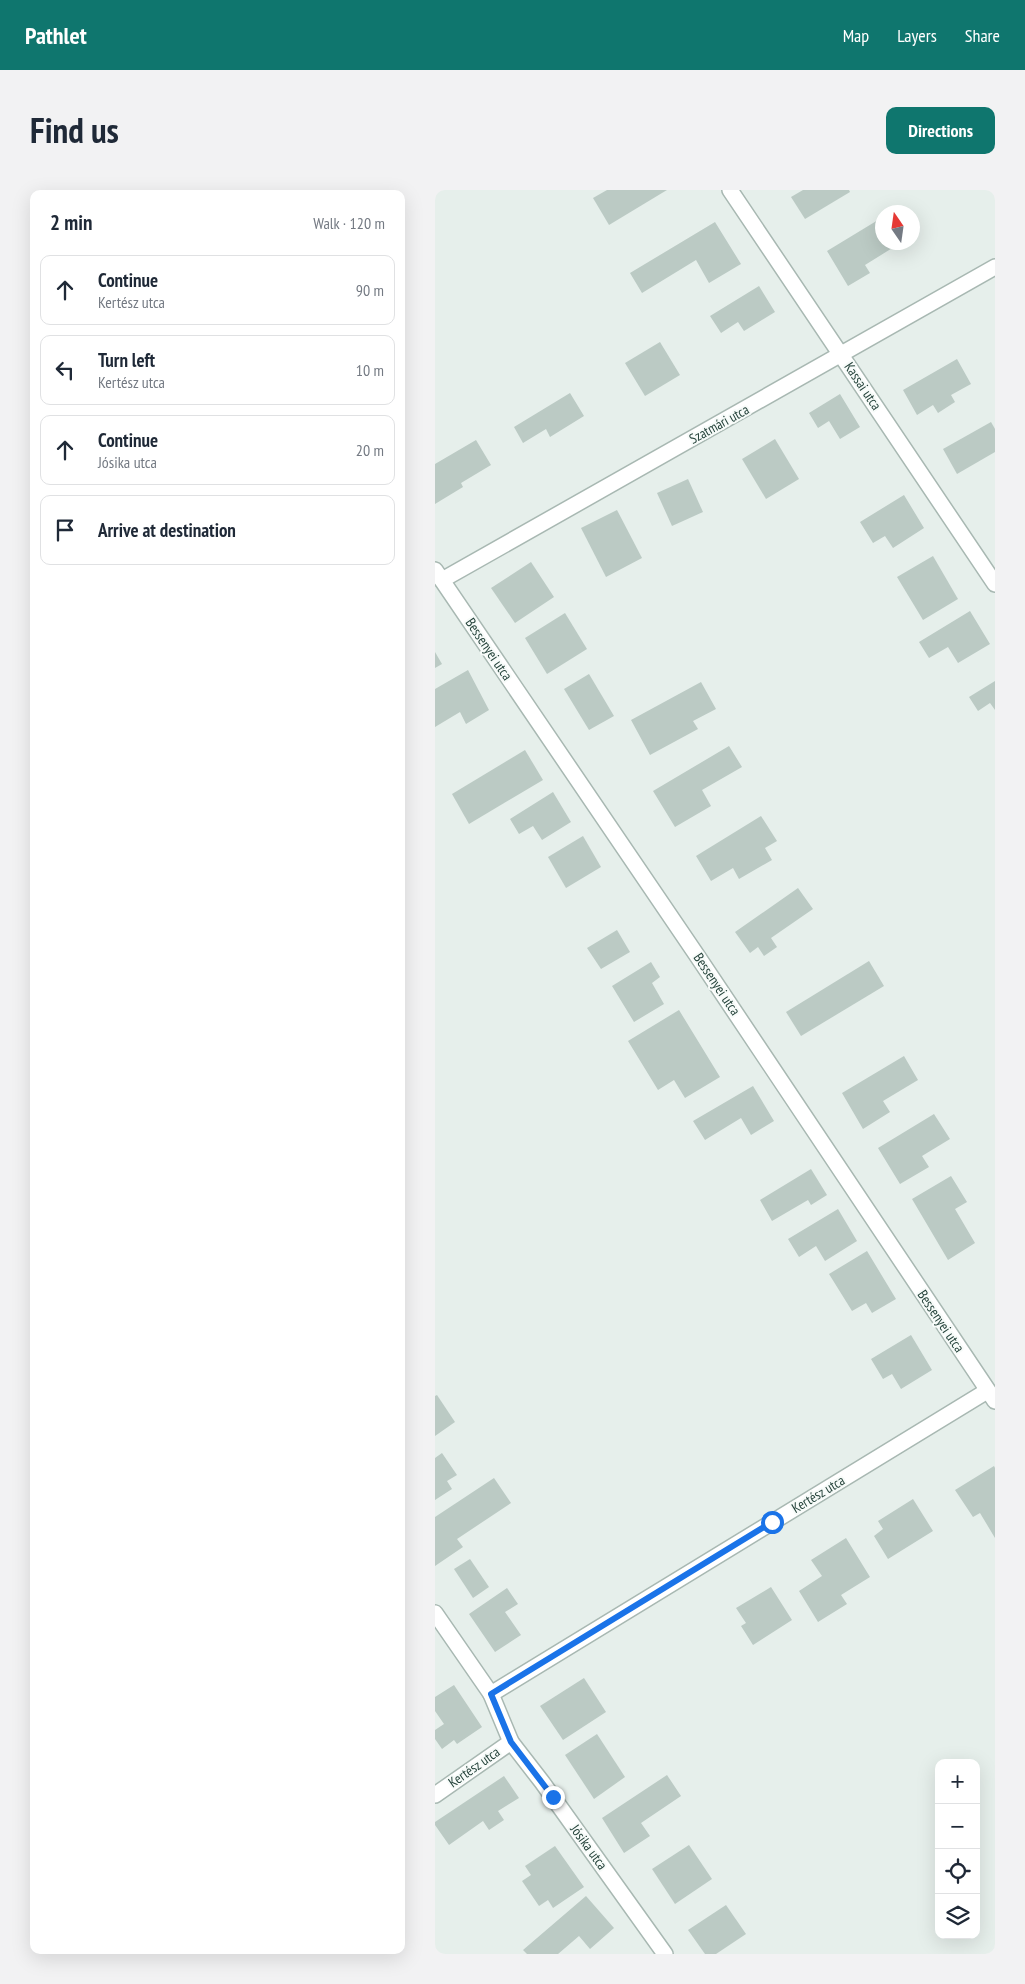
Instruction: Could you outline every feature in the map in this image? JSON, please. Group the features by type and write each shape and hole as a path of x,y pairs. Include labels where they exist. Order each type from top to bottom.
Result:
{"street":[{"name":"Kassai utca","path":"730,190 995,584"},
{"name":"Szatmári utca","path":"439,575 842,355 995,267"},
{"name":"Bessenyei utca","path":"439,575 704,965 991,1396"},
{"name":"Kertész utca","path":"435,1795 511,1742 491,1694 991,1396"},
{"path":"435,1613 491,1694"},
{"name":"Jósika utca","path":"511,1742 542,1782 665,1954"}],"building":[{"path":"607,190 667,190 609,225 593,198"},
{"path":"803,190 849,190 850,192 805,219 791,197"},
{"path":"715,222 741,264 709,283 696,260 642,293 630,273"},
{"path":"875,222 875,250 889,250 865,265 870,273 848,286 827,251"},
{"path":"759,286 775,312 744,331 738,322 721,333 710,316"},
{"path":"660,342 680,375 645,396 625,363"},
{"path":"957,359 971,384 951,395 955,402 938,413 933,405 917,415 903,390"},
{"path":"570,393 584,416 550,437 546,429 523,443 514,427"},
{"path":"840,394 860,427 840,439 829,421 818,428 809,413"},
{"path":"991,422 995,429 995,452 957,474 943,449"},
{"path":"775,439 799,479 766,499 742,459"},
{"path":"476,440 491,465 461,483 463,487 435,504 435,464"},
{"path":"688,479 703,512 672,526 657,493"},
{"path":"904,495 924,528 893,548 885,536 873,543 860,522"},
{"path":"617,510 642,558 606,577 581,528"},
{"path":"933,556 958,599 923,620 897,577"},
{"path":"531,562 554,597 515,623 491,588"},
{"path":"970,611 990,644 958,663 948,647 929,658 919,642"},
{"path":"565,613 587,649 547,674 525,638"},
{"path":"435,652 442,664 435,668"},
{"path":"468,670 489,710 466,724 460,712 435,727 435,689"},
{"path":"589,674 614,716 589,730 564,689"},
{"path":"995,681 995,710 990,703 978,711 969,697"},
{"path":"701,682 716,709 693,721 698,729 650,755 631,720"},
{"path":"729,746 742,767 702,790 711,806 675,827 653,791"},
{"path":"525,750 543,780 469,824 452,794"},
{"path":"553,792 571,822 542,840 533,826 519,834 510,819"},
{"path":"761,816 777,841 765,848 772,860 739,879 733,868 711,881 696,856"},
{"path":"583,836 601,867 566,888 548,857"},
{"path":"798,888 813,909 771,938 777,947 764,956 758,947 750,953 735,932"},
{"path":"617,930 630,952 601,969 587,948"},
{"path":"869,961 884,986 801,1036 786,1012"},
{"path":"651,962 660,977 652,983 664,1004 634,1022 612,986"},
{"path":"679,1010 720,1077 685,1098 674,1080 658,1090 628,1041"},
{"path":"904,1056 918,1080 883,1101 890,1112 863,1129 842,1093"},
{"path":"753,1086 774,1121 751,1135 741,1118 705,1140 693,1121"},
{"path":"934,1114 950,1139 922,1156 929,1167 900,1184 878,1148"},
{"path":"811,1169 827,1195 811,1205 808,1200 772,1221 760,1200"},
{"path":"951,1176 967,1202 955,1209 975,1243 948,1260 912,1199"},
{"path":"838,1209 857,1241 825,1261 816,1246 799,1257 788,1239"},
{"path":"867,1251 896,1299 872,1313 866,1303 852,1311 829,1274"},
{"path":"911,1335 932,1370 901,1389 892,1374 883,1379 871,1359"},
{"path":"437,1395 455,1422 435,1436 435,1396"},
{"path":"442,1453 457,1475 447,1481 452,1489 435,1500 435,1458"},
{"path":"994,1466 995,1538 980,1513 973,1517 955,1490"},
{"path":"494,1478 511,1503 457,1539 463,1547 435,1566 435,1517"},
{"path":"913,1499 933,1531 888,1559 874,1536 883,1529 878,1521"},
{"path":"846,1538 870,1577 841,1595 847,1604 818,1622 799,1591 822,1576 811,1560"},
{"path":"470,1559 489,1587 473,1598 454,1569"},
{"path":"771,1587 792,1620 753,1645 741,1626 746,1623 736,1608"},
{"path":"507,1588 518,1604 505,1612 521,1635 495,1652 469,1614"},
{"path":"584,1678 606,1712 563,1740 540,1706"},
{"path":"454,1685 482,1727 457,1744 454,1740 442,1749 435,1739 435,1730 444,1724 435,1711 435,1697"},
{"path":"597,1734 625,1777 594,1799 565,1755"},
{"path":"667,1775 681,1796 641,1823 650,1836 624,1853 602,1818"},
{"path":"504,1776 519,1798 498,1811 504,1820 489,1830 483,1821 449,1845 435,1825 435,1822"},
{"path":"689,1845 712,1879 675,1904 652,1869"},
{"path":"555,1846 584,1887 553,1908 548,1900 539,1906 522,1881 531,1875 525,1866"},
{"path":"586,1896 614,1928 590,1949 579,1936 558,1954 527,1954 523,1950"},
{"path":"726,1905 746,1934 716,1954 705,1954 688,1930"}],"route":[{"path":"553,1797 511,1742 491,1694 772,1522"}]}
